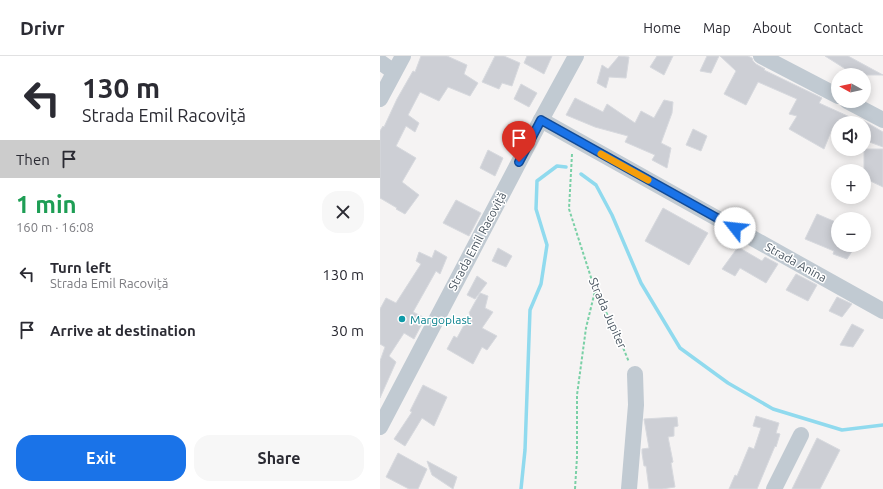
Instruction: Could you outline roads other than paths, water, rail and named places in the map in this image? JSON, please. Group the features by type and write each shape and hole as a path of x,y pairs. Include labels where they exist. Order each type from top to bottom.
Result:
{"street":[{"path":"380,99 403,56"},
{"name":"Strada Emil Racoviță","path":"380,427 576,56"},
{"path":"761,56 831,92"},
{"path":"380,62 394,72"},
{"path":"860,108 883,120"},
{"name":"Strada Anina","path":"541,120 883,311"},
{"path":"630,489 636,405 635,374"},
{"path":"774,489 801,435"}],"waterway":[{"path":"521,489 525,450 530,310 541,284 547,245 536,209 537,181 557,166 566,167"},
{"path":"581,174 596,185 612,215 641,283 680,348 728,383 773,409 842,430 883,425"}],"place":[{"name":"Margoplast","path":"402,319"}]}
